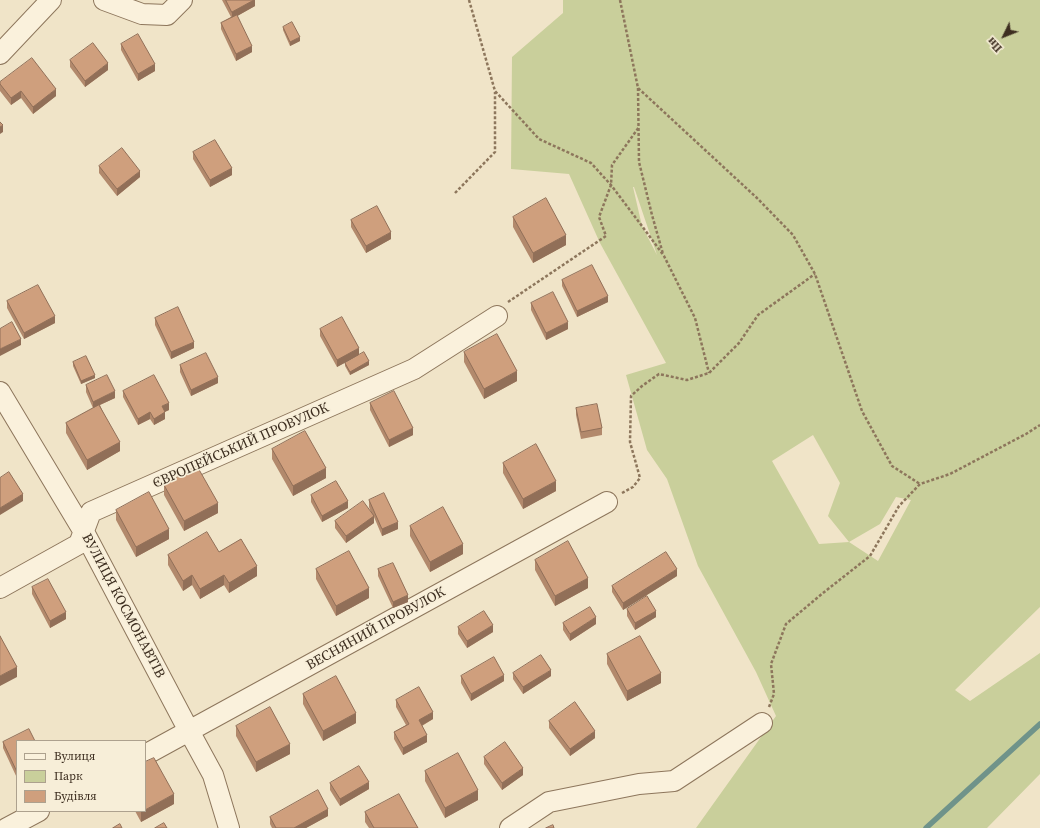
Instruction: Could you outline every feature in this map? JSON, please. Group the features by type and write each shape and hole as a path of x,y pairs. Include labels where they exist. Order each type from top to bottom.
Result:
{"street":[{"path":"0,54 51,0"},
{"path":"104,0 142,14 167,15 182,0"},
{"name":"ЄВРОПЕЙСЬКИЙ ПРОВУЛОК","path":"0,588 79,544 91,512 414,369 497,316"},
{"name":"ВУЛИЦЯ КОСМОНАВТІВ","path":"0,392 84,532 213,775 229,828"},
{"name":"ВЕСНЯНИЙ ПРОВУЛОК","path":"146,754 607,502"},
{"path":"510,828 549,802 639,784 674,781 762,723"},
{"path":"7,828 37,812"}],"path":[{"path":"455,193 495,152 495,90 469,0"},
{"path":"620,0 638,88 639,162 664,256"},
{"path":"638,88 757,198 793,235 816,274 862,411 892,466 920,484"},
{"path":"495,90 539,140 590,163 610,185 642,226 664,256 695,318 709,373"},
{"path":"497,316 499,308 606,236 599,217 610,185 612,165 639,127"},
{"path":"607,502 633,487 640,478 630,442 631,396 659,374 687,380 709,373 739,343 758,315 816,274"},
{"path":"762,723 774,694 771,664 786,624 870,556 899,506 920,484 950,474 1026,434 1040,425"}],"green space":[{"path":"563,0 1040,0 1040,607 955,690 970,701 1040,653 1040,774 987,828 696,828 776,716 756,672 698,566 667,479 647,450 626,375 666,363 600,243 569,174 511,169 512,57 563,13","holes":["634,187 657,255 642,226","813,435 840,483 828,516 849,542 819,544 772,461","896,497 911,500 878,561 849,542 880,524"]}],"building":[{"path":"226,0 254,0 232,12"},
{"path":"237,15 252,46 236,54 221,23"},
{"path":"292,22 300,37 290,42 283,27"},
{"path":"138,34 155,64 138,74 121,44"},
{"path":"93,43 108,63 85,81 70,60"},
{"path":"32,58 56,89 33,107 21,91 11,98 0,84 0,82"},
{"path":"215,140 232,168 210,180 193,152"},
{"path":"122,148 140,171 117,189 99,166"},
{"path":"546,198 566,235 533,253 513,217"},
{"path":"377,206 391,232 366,246 351,220"},
{"path":"592,265 608,296 577,311 562,280"},
{"path":"38,285 55,316 24,333 7,301"},
{"path":"553,292 568,322 546,333 531,303"},
{"path":"178,307 194,342 171,352 155,318"},
{"path":"342,317 359,348 337,360 320,329"},
{"path":"12,322 21,339 0,349 0,329"},
{"path":"497,334 517,371 484,389 464,352"},
{"path":"364,352 369,361 350,372 345,363"},
{"path":"206,353 218,377 191,390 180,365"},
{"path":"86,356 95,375 81,381 73,362"},
{"path":"107,375 115,391 93,402 86,385"},
{"path":"154,375 169,403 162,406 165,412 154,419 150,412 138,419 123,391"},
{"path":"394,391 413,428 389,440 370,403"},
{"path":"597,404 602,428 581,432 576,408"},
{"path":"99,405 120,442 87,460 66,423"},
{"path":"305,431 326,468 293,486 272,449"},
{"path":"536,444 556,481 523,499 503,463"},
{"path":"197,466 218,503 184,521 164,485"},
{"path":"9,472 23,494 0,508 0,478"},
{"path":"336,481 348,501 322,516 311,495"},
{"path":"149,492 169,529 136,547 116,510"},
{"path":"384,493 398,522 382,529 369,500"},
{"path":"363,501 374,516 346,536 335,521"},
{"path":"443,507 463,544 430,562 410,526"},
{"path":"207,532 219,552 241,539 257,566 229,583 224,575 200,589 192,575 183,581 168,555"},
{"path":"568,541 588,578 555,596 535,560"},
{"path":"349,551 369,588 336,606 316,569"},
{"path":"666,552 677,569 623,603 612,586"},
{"path":"393,563 408,595 393,602 378,569"},
{"path":"48,579 66,612 50,621 32,587"},
{"path":"647,596 656,611 635,623 627,609"},
{"path":"590,607 596,617 570,634 563,623"},
{"path":"484,611 493,625 467,641 458,627"},
{"path":"0,636 17,667 0,676"},
{"path":"640,636 661,673 627,691 607,654"},
{"path":"541,655 551,670 523,687 513,673"},
{"path":"494,657 504,675 471,694 461,676"},
{"path":"336,676 356,713 323,731 303,694"},
{"path":"419,687 433,712 419,720 427,735 403,748 394,732 409,724 396,700"},
{"path":"575,702 595,731 570,749 549,721"},
{"path":"270,707 290,744 256,762 236,726"},
{"path":"29,729 34,740 16,740 16,770 3,742"},
{"path":"505,742 523,768 502,783 484,757"},
{"path":"458,753 478,790 445,808 425,771"},
{"path":"154,758 174,794 146,809 146,762"},
{"path":"359,766 369,782 340,799 330,783"},
{"path":"318,790 328,809 294,828 276,828 270,817"},
{"path":"399,794 418,828 374,828 365,812"},
{"path":"164,823 167,828 155,828"},
{"path":"120,824 122,828 113,828"},
{"path":"553,825 554,828 546,828"}],"waterway":[{"path":"926,828 1040,724"}]}
